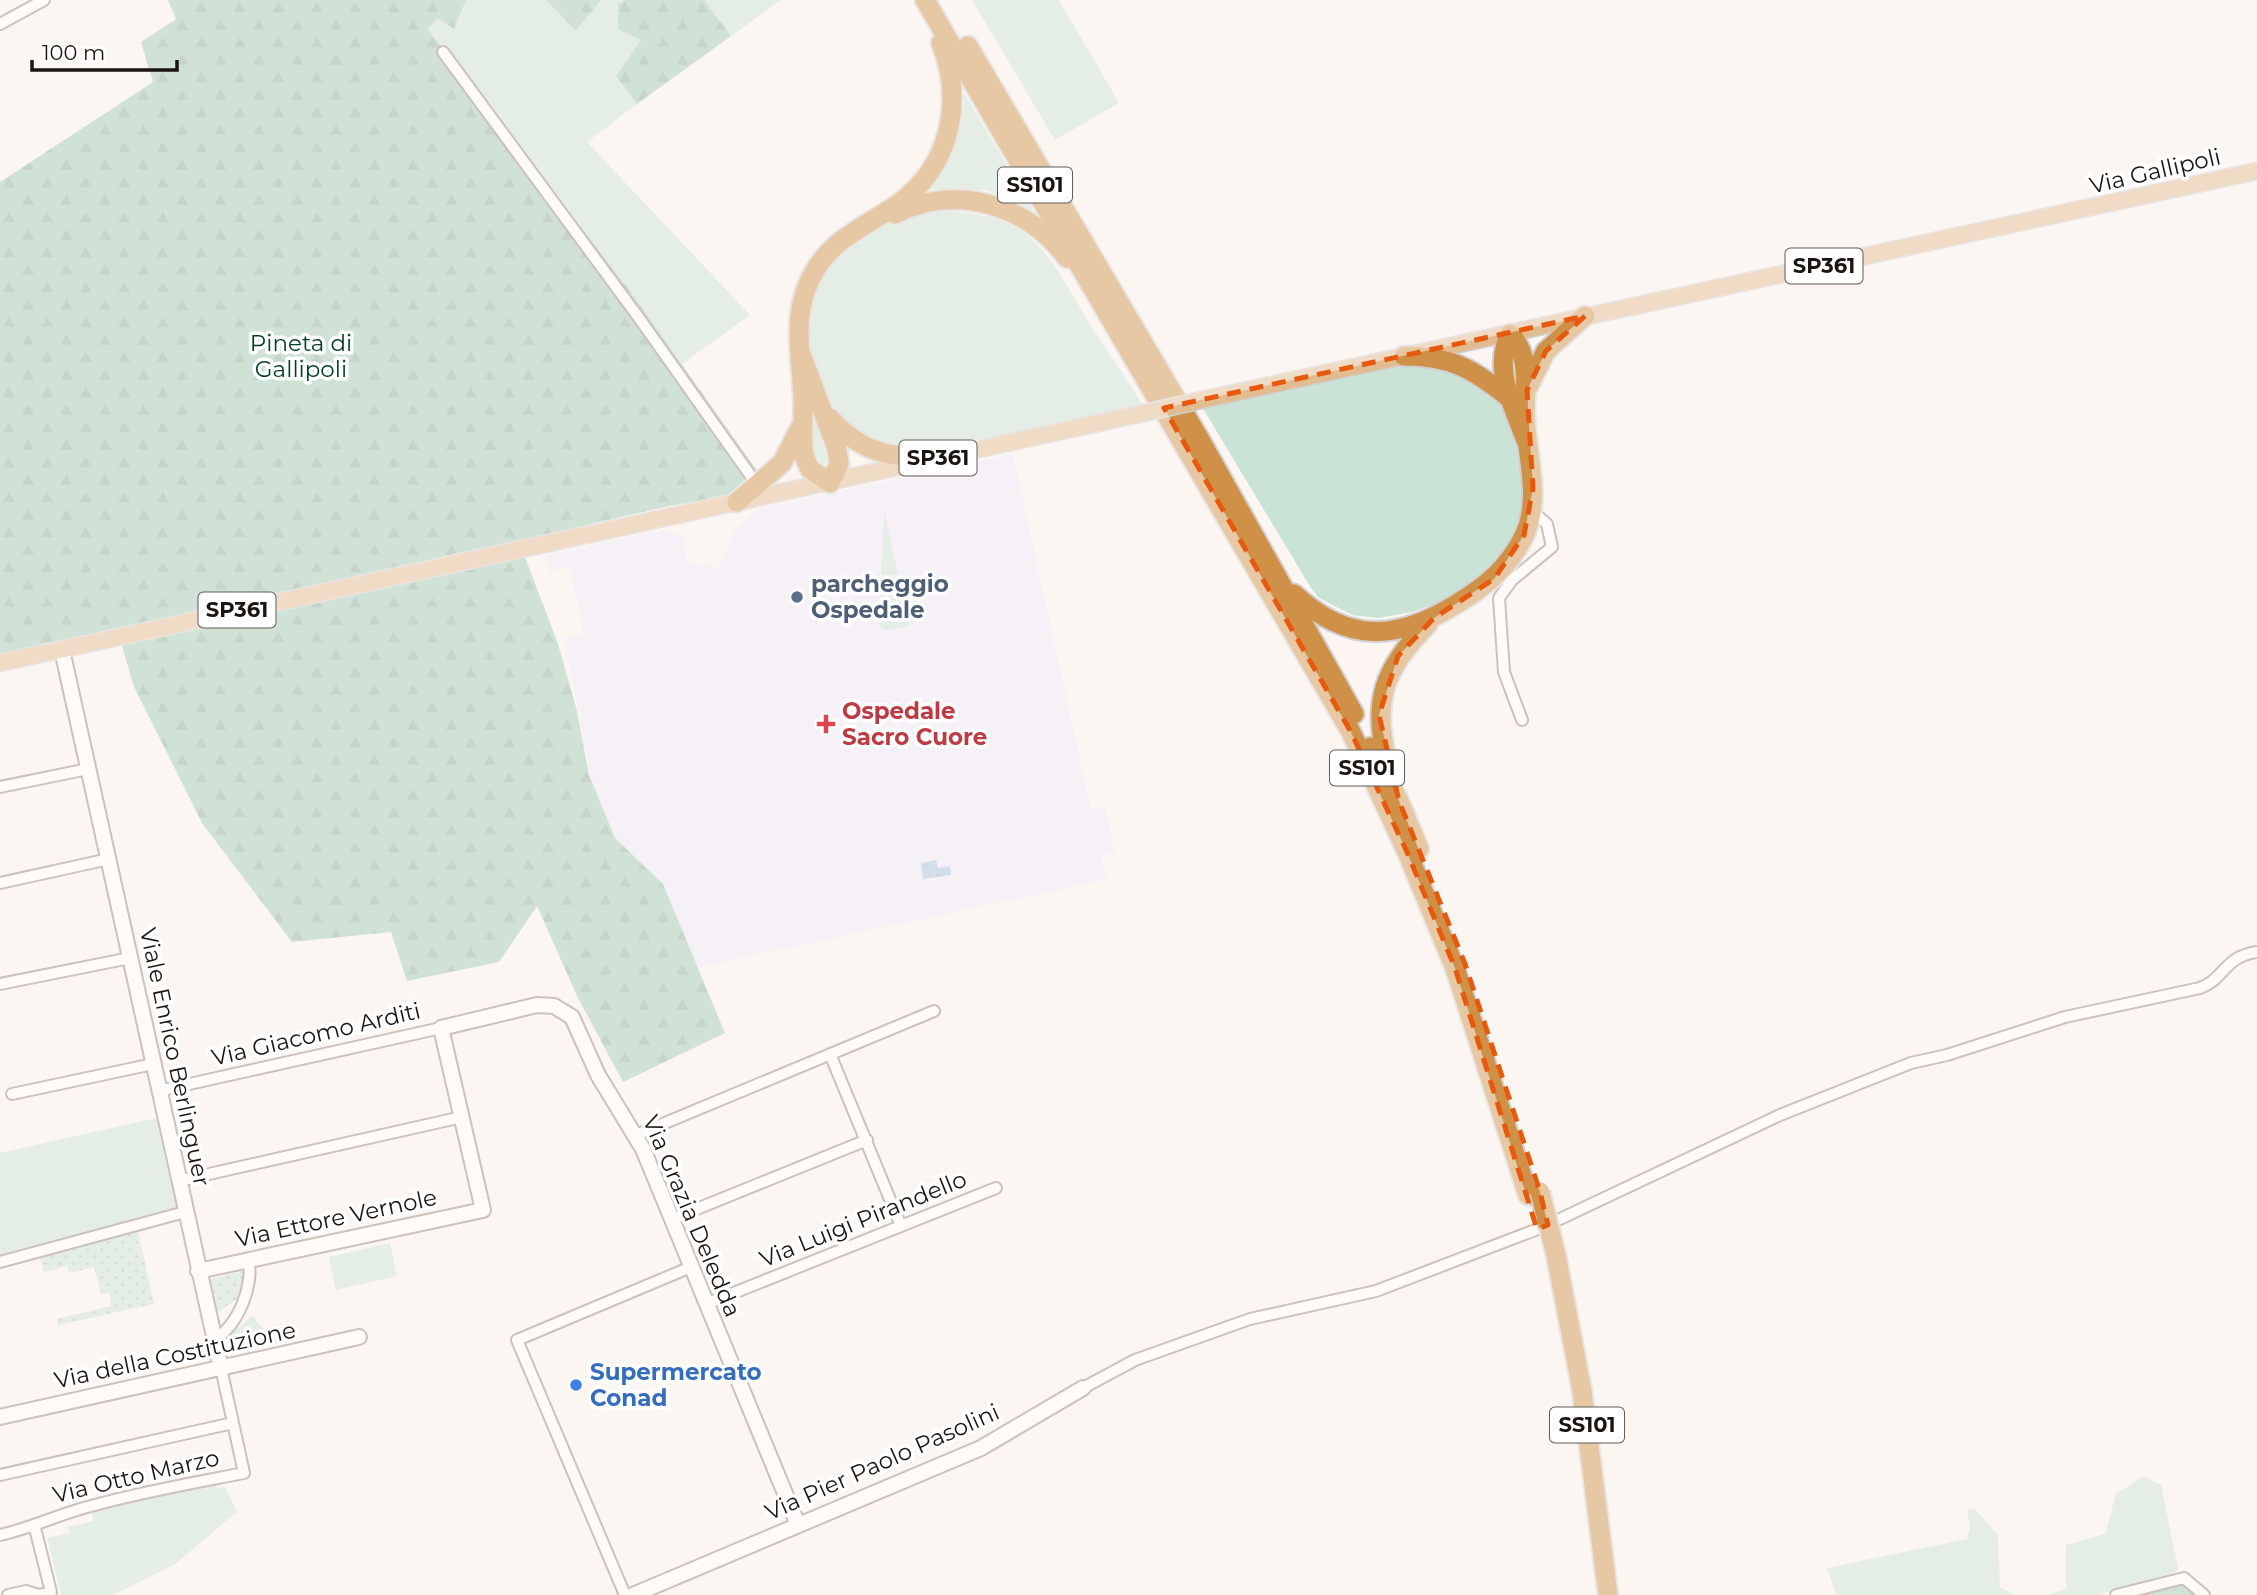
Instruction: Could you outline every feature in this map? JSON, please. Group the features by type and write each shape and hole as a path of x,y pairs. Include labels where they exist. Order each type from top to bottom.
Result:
{"highway":[{"path":"800,354 834,436 839,456 838,468 830,482 807,465 802,447 797,325 802,299 816,267 841,242 901,202 919,186 939,157 950,130 953,109 948,62 916,0"},
{"name":"SS101","path":"925,0 1351,732 1407,852 1455,968 1534,1193"},
{"name":"SS101","path":"940,0 1056,193 1281,581 1399,801 1465,964 1534,1193 1584,1404 1608,1595"},
{"path":"841,242 900,211 932,202 975,201 1014,212 1032,222 1058,247 1118,344 1142,371"},
{"path":"1517,394 1546,351 1585,316"},
{"path":"1399,801 1381,737 1382,695 1398,656 1434,618 1494,579 1524,535 1531,510 1533,488 1517,394 1523,353 1510,334"},
{"path":"1404,356 1439,358 1467,367 1517,394"},
{"path":"816,397 839,427 855,442 876,452 898,457 943,457"},
{"path":"737,502 782,463 803,421"},
{"path":"1281,581 1307,606 1331,622 1359,631 1383,633 1434,618"},
{"name":"SS101","path":"1550,1256 1585,1480 1597,1595"}],"main road":[{"name":"Via Gallipoli","path":"1585,316 2257,171"},
{"name":"SP361","path":"0,663 1585,316"}],"street":[{"path":"0,24 44,0"},
{"path":"443,52 639,318 758,486"},
{"path":"1522,720 1504,672 1499,598 1512,580 1552,547 1547,524 1531,510"},
{"name":"Viale Enrico Berlinguer","path":"62,650 244,1473"},
{"path":"0,787 88,769"},
{"path":"0,883 109,859"},
{"name":"Via Pier Paolo Pasolini","path":"633,1595 981,1448 1135,1360 1250,1319 1376,1291 1543,1227 1780,1115 1911,1063 1947,1055 2078,1014 2200,988 2207,985 2233,959 2257,952"},
{"path":"0,984 130,958"},
{"name":"Via Grazia Deledda","path":"441,1028 537,1005 562,1009 572,1017 598,1075 636,1135 798,1525"},
{"path":"636,1135 934,1011"},
{"path":"178,1181 462,1117 441,1028"},
{"name":"Via Giacomo Arditi","path":"158,1091 441,1028"},
{"path":"830,1054 901,1226"},
{"path":"12,1094 153,1064"},
{"name":"Via Ettore Vernole","path":"198,1271 483,1210 462,1117"},
{"path":"672,1219 867,1140"},
{"name":"Via Luigi Pirandello","path":"706,1304 996,1188"},
{"path":"0,1262 185,1212"},
{"path":"214,1339 228,1331 247,1289 252,1273 248,1260"},
{"path":"625,1595 517,1340 691,1267"},
{"name":"Via della Costituzione","path":"0,1417 359,1337"},
{"path":"0,1475 233,1423"},
{"name":"Via Otto Marzo","path":"0,1535 35,1528 46,1518 89,1506 244,1473"},
{"path":"8,1595 26,1591 38,1595 51,1592 35,1528"},
{"path":"2116,1595 2177,1578 2184,1578 2204,1595"}],"highlighted area":[{"path":"1585,316 1546,351 1527,390 1533,488 1524,535 1494,579 1434,618 1398,656 1379,715 1399,801 1465,964 1540,1192 1548,1225 1537,1229 1455,968 1407,852 1351,732 1164,408"}],"shaded area":[{"name":"Ospedale Sacro Cuore","path":"1013,454 1091,810 1105,808 1115,853 1101,856 1106,880 634,981 622,939 564,637 584,635 570,567 549,572 545,555 668,529 684,537 686,560 702,566 708,561 709,566 719,569 734,531 758,509"}],"green space":[{"name":"Pineta di Gallipoli","path":"168,0 466,0 454,29 437,18 428,29 630,291 761,476 736,492 718,498 669,506 548,534 525,557 558,644 577,711 589,775 615,838 663,884 725,1033 623,1082 577,996 537,906 499,962 407,981 391,932 292,942 202,823 134,687 117,629 0,654 0,182 153,82 141,42 176,19"},
{"path":"466,0 546,0 576,31 601,0 626,0 618,4 642,39 616,76 637,104 587,142 750,315 682,364 532,162 428,28 437,18 454,29"},
{"path":"546,0 601,0 576,31"},
{"path":"626,0 704,0 731,36 637,104 616,76 641,40 618,29 618,4"},
{"path":"704,0 781,0 731,36"},
{"path":"972,0 1059,0 1119,103 1055,140"},
{"path":"964,93 1033,210 986,190 930,189 956,144 962,120"},
{"path":"919,211 984,216 1007,223 1026,234 1057,269 1142,404 940,449 890,451 839,421 811,375 805,326 821,273 839,253 858,239 900,215"},
{"path":"1405,361 1428,361 1492,388 1514,423 1526,480 1521,522 1502,559 1452,598 1412,612 1379,618 1352,615 1319,598 1311,588 1202,407"},
{"path":"812,412 828,460 824,465 815,455"},
{"path":"885,514 898,575 881,575"},
{"path":"899,576 904,601 881,601 881,577"},
{"path":"881,602 904,602 910,626 884,630 880,626"},
{"path":"156,1118 177,1210 0,1257 0,1153"},
{"path":"138,1231 154,1304 58,1325 57,1319 111,1306 109,1293 101,1294 94,1267 69,1273 67,1266 44,1272 40,1257"},
{"path":"390,1243 397,1276 336,1290 329,1257"},
{"path":"246,1270 239,1298 218,1312 211,1279"},
{"path":"253,1315 264,1329 273,1334 291,1335 292,1340 229,1356 225,1339"},
{"path":"2144,1476 2161,1485 2178,1568 2176,1572 2099,1595 2046,1595 2066,1589 2066,1545 2105,1534 2116,1494"},
{"path":"215,1482 217,1488 225,1487 237,1512 175,1564 113,1595 61,1595 47,1538 70,1533 68,1527 94,1521 91,1510"},
{"path":"1975,1509 1998,1535 2000,1587 2015,1595 1836,1595 1827,1568 1967,1539 1970,1528 1967,1510"},
{"path":"2182,1583 2200,1595 2128,1595"}],"water":[{"path":"936,860 938,868 950,866 951,875 923,879 921,863"}],"place":[{"name":"parcheggio Ospedale","path":"797,597"},
{"name":"Ospedale Sacro Cuore","path":"826,724"},
{"name":"Supermercato Conad","path":"576,1385"}]}
